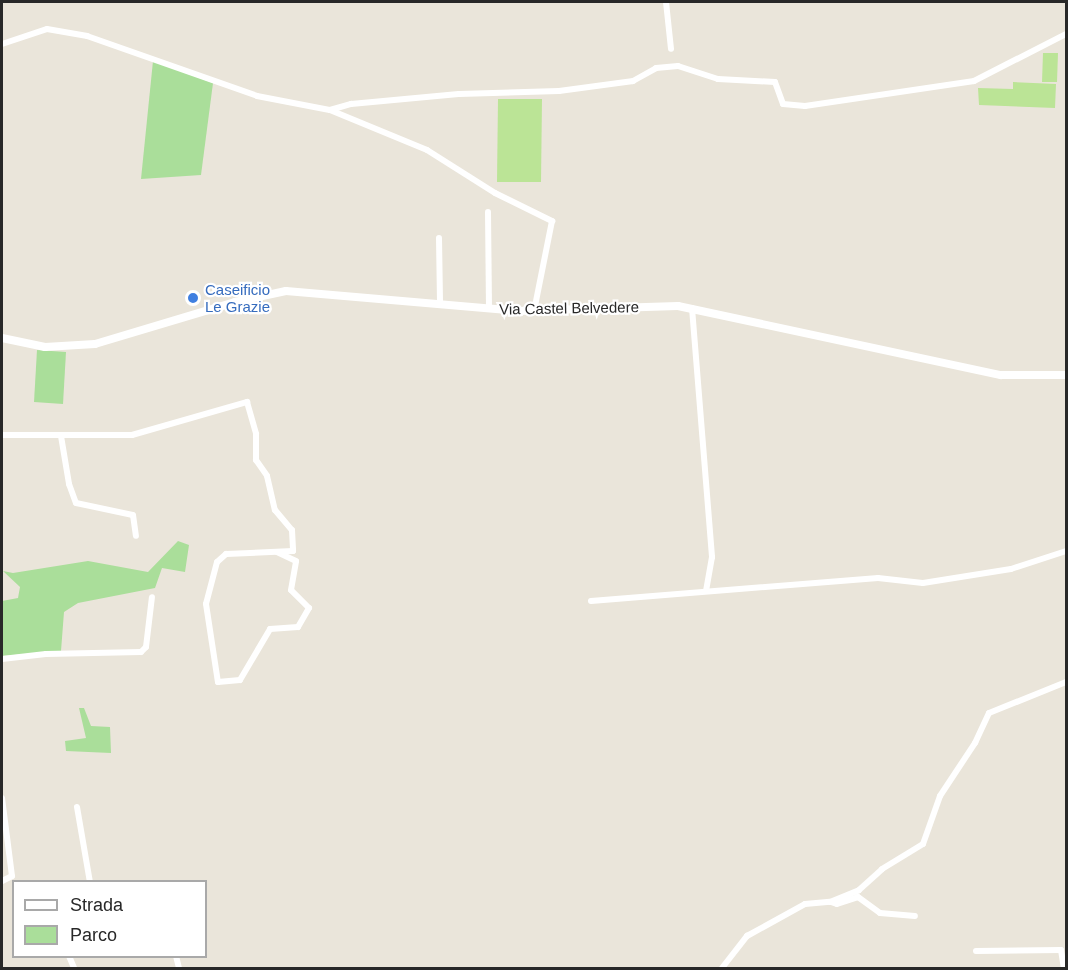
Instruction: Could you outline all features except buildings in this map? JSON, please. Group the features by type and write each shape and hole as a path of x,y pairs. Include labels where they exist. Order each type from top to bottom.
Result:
{"street":[{"path":"666,2 671,49"},
{"path":"2,44 47,29 87,36 257,96 330,110 435,154 495,193 552,221 534,310"},
{"path":"330,110 351,104 484,92 559,91 636,80 656,68 678,66 718,79 775,82 783,104 805,106 974,81 1066,34"},
{"path":"488,212 489,308"},
{"path":"439,238 440,304"},
{"name":"Via Castel Belvedere","path":"2,338 45,347 96,344 224,305 286,291 534,310 692,308 1001,375 1066,375"},
{"path":"692,308 712,556 706,590"},
{"path":"2,435 132,435 247,402 256,434 256,460 267,476 275,510 292,530 293,551 226,554 217,562 206,604 218,682 240,680 270,629 298,627 309,608 291,590 297,561 277,552"},
{"path":"61,436 69,484 76,503 133,515 136,537"},
{"path":"591,601 878,578 923,582 1011,569 1066,551"},
{"path":"2,659 46,654 141,652 146,647 152,597"},
{"path":"722,969 747,936 804,904 830,902 864,887 882,869 923,844 940,796 975,744 989,713 1066,682"},
{"path":"2,798 12,876 2,881"},
{"path":"77,807 90,880"},
{"path":"830,902 837,904 858,897 880,913 915,916"},
{"path":"976,951 1061,950 1064,969"}],"green space":[{"path":"1043,53 1058,53 1057,82 1042,82"},
{"path":"153,61 213,83 201,175 141,179"},
{"path":"1013,82 1056,84 1055,108 979,105 978,88 1013,89"},
{"path":"498,99 542,99 541,182 497,182"},
{"path":"37,350 66,352 63,404 34,402"},
{"path":"178,541 189,545 185,572 162,568 155,588 78,603 64,612 61,651 2,656 2,601 18,598 20,587 3,571 13,573 88,561 148,572"},
{"path":"79,708 84,708 91,726 110,727 111,753 66,751 65,741 86,738"}],"place":[{"name":"Caseificio Le Grazie","path":"193,298"}]}
